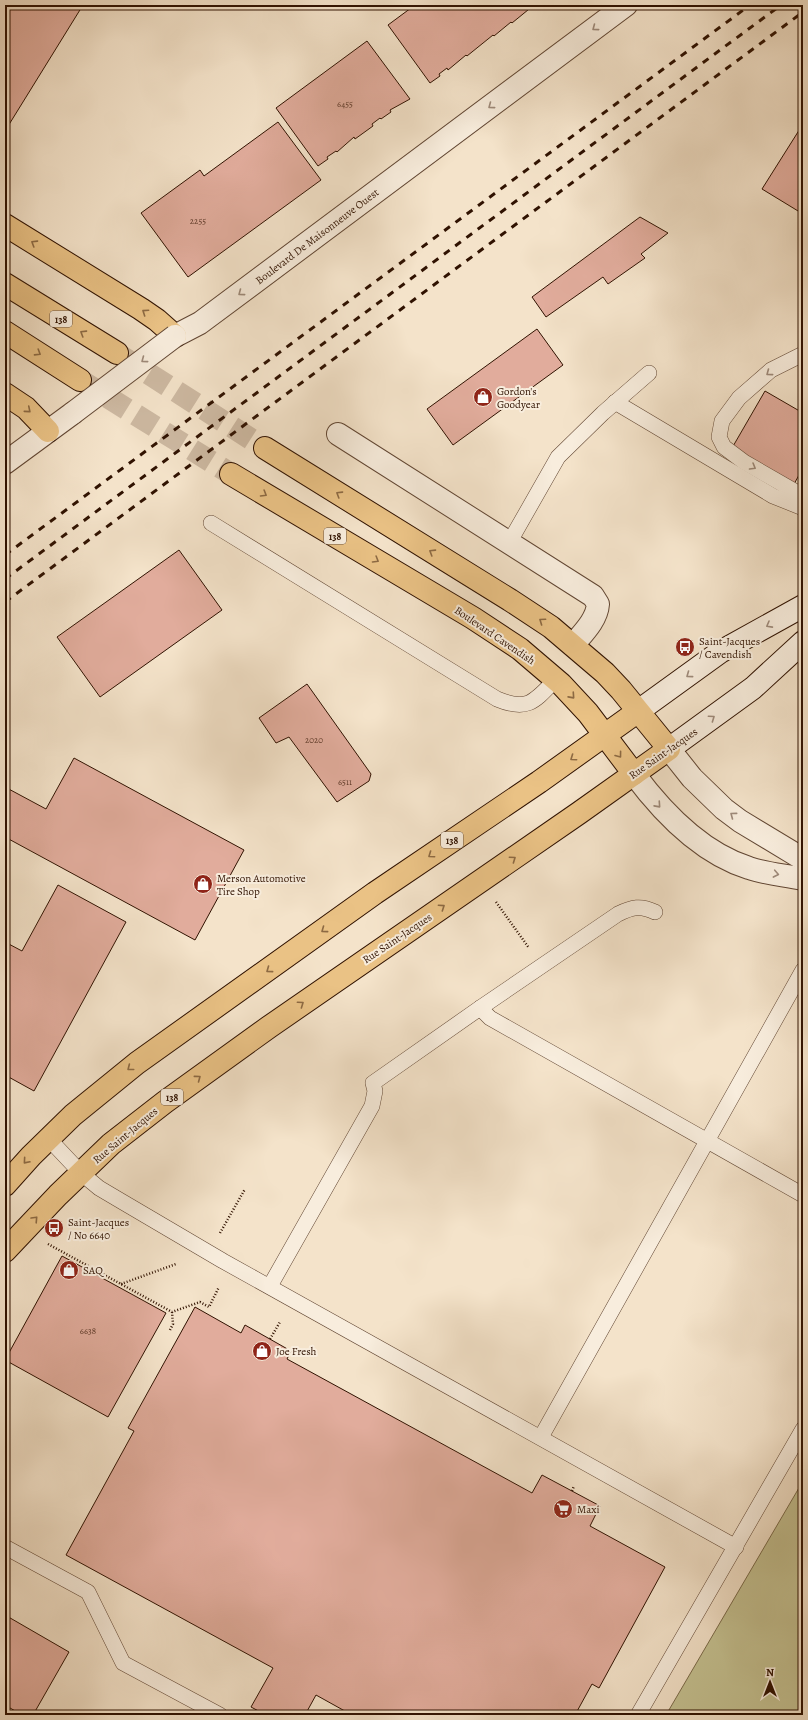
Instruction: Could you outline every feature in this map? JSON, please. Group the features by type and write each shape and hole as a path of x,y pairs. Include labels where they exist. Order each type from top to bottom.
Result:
{"main road":[{"path":"5,225 141,309 157,320 175,336"},
{"name":"138","path":"5,284 116,353"},
{"path":"5,332 80,380"},
{"path":"5,394 26,408 48,431"},
{"path":"265,448 532,614 573,645 605,674 621,690 637,712 669,749"},
{"name":"Boulevard Cavendish","path":"230,474 473,618 520,649 556,679 588,713 634,774"},
{"path":"605,735 637,712"},
{"name":"138","path":"5,1185 31,1156 73,1115 137,1063 375,893 605,735"},
{"name":"Rue Saint-Jacques","path":"5,1251 81,1173 116,1140 214,1066 669,749"}],"street":[{"name":"Boulevard De Maisonneuve Ouest","path":"5,463 175,336 200,323 626,5"},
{"path":"338,434 588,591 597,600 598,609 589,625 573,645"},
{"path":"637,712 720,652 803,606"},
{"name":"Rue Saint-Jacques","path":"669,749 753,688 803,642"},
{"path":"669,749 692,778 724,809 740,821 803,859"},
{"name":"Boulevard Cavendish","path":"634,774 651,797 672,819 693,837 711,849 748,868 803,879"}],"lane":[{"path":"803,354 771,370 739,398 722,422 719,436 724,447 744,462 803,496"},
{"path":"510,543 558,457 615,402 649,373"},
{"path":"615,402 773,496 803,508"},
{"path":"211,523 497,699 518,705 529,703 556,679"},
{"path":"270,1286 372,1106 375,1091 373,1083 618,914 639,906 655,912"},
{"path":"541,1437 803,970"},
{"path":"480,1008 490,1018 500,1024 803,1195"},
{"path":"49,1140 81,1173 99,1188 270,1286 736,1547"},
{"path":"638,1715 803,1429"},
{"path":"5,1547 88,1592 123,1663 220,1715"}],"path":[{"path":"492,897 519,935"},
{"path":"220,1234 244,1189"},
{"path":"43,1241 73,1260 172,1312 200,1302 209,1307 219,1287"},
{"path":"121,1284 176,1264"},
{"path":"170,1330 173,1324 172,1312"},
{"path":"270,1339 280,1322"},
{"path":"572,1491 574,1486"}],"shaded area":[{"path":"803,1481 803,1715 666,1715"}],"building":[{"path":"5,5 83,5 5,131"},
{"path":"415,5 534,5 448,70 447,68 439,74 440,76 430,83 388,25"},
{"path":"367,41 410,99 390,110 391,112 372,124 373,126 355,139 354,137 337,152 336,151 327,157 328,159 318,166 276,108"},
{"path":"278,122 321,180 188,277 141,213 200,170 204,176"},
{"path":"803,124 803,214 762,189"},
{"path":"640,217 668,233 641,254 645,258 608,284 603,277 546,317 532,297"},
{"path":"537,329 563,365 453,445 427,409"},
{"path":"765,391 803,413 803,468 794,484 732,448"},
{"path":"179,550 222,610 100,697 57,637"},
{"path":"307,684 371,774 369,781 337,802 289,737 276,743 259,718"},
{"path":"74,758 244,850 195,940 5,837 5,787 46,809"},
{"path":"58,885 126,922 34,1091 5,1075 5,942 22,951"},
{"path":"62,1256 166,1313 108,1417 5,1360"},
{"path":"195,1307 241,1333 245,1325 291,1351 287,1359 532,1493 542,1475 600,1506 590,1526 665,1567 599,1688 592,1684 575,1715 352,1715 316,1695 305,1715 266,1715 251,1707 273,1668 66,1555 134,1431 128,1428"},
{"path":"5,1615 69,1652 33,1715 22,1715 5,1705"}],"tunnel":[{"path":"121,356 265,448"},
{"path":"80,380 231,474"}],"railway":[{"path":"5,555 750,5"},
{"path":"5,579 781,5"},
{"path":"5,602 803,12"}],"place":[{"name":"Gordon's Goodyear","path":"483,397"},
{"name":"Saint-Jacques / Cavendish","path":"685,647"},
{"name":"Merson Automotive Tire Shop","path":"203,884"},
{"name":"Saint-Jacques / No 6640","path":"54,1228"},
{"name":"SAQ","path":"69,1270"},
{"name":"Joe Fresh","path":"262,1351"},
{"name":"Maxi","path":"563,1509"}]}
